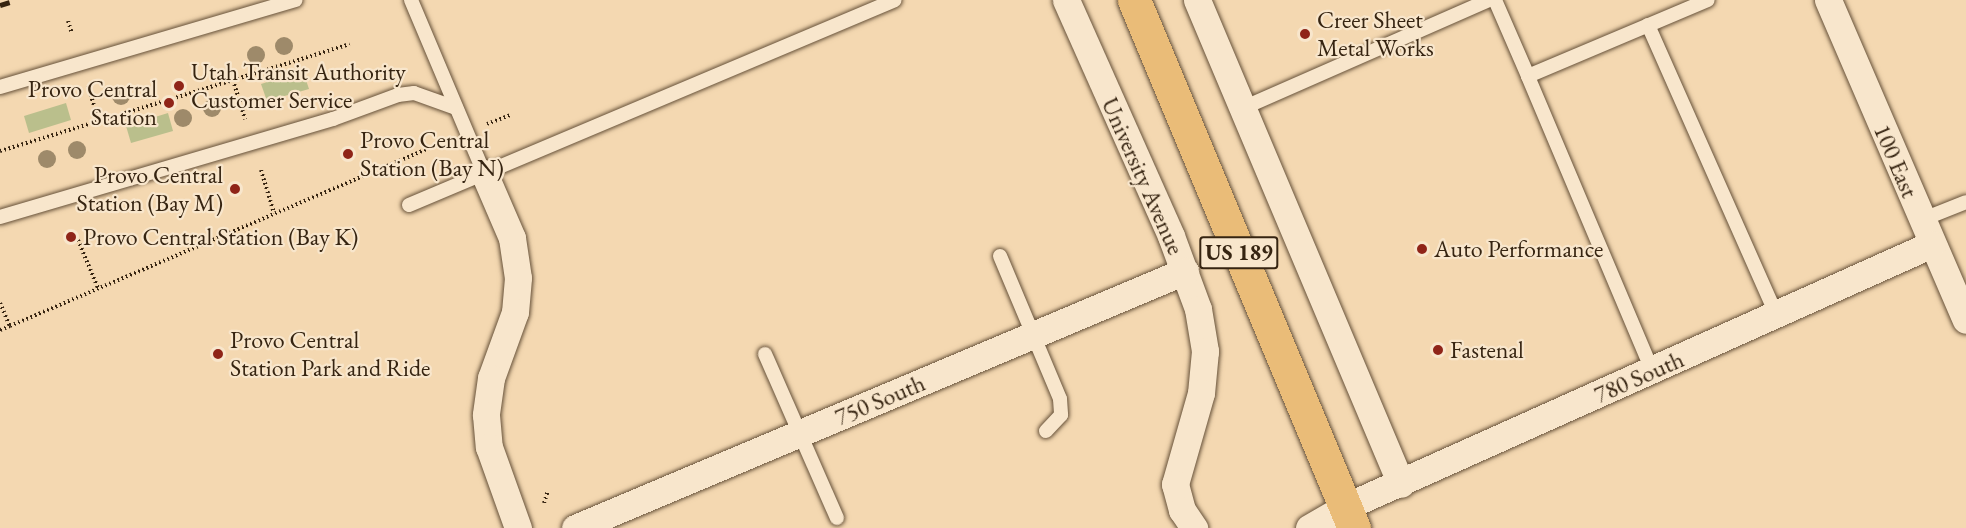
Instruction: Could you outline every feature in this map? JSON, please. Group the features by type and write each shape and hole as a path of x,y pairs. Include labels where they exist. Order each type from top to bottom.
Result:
{"highway":[{"name":"US 189","path":"1134,0 1349,517"}],"street":[{"name":"University Avenue","path":"1066,0 1185,271 1198,309 1205,351 1201,393 1175,484 1182,510 1194,528"},
{"path":"1197,0 1401,484"},
{"name":"100 East","path":"1828,0 1966,320"},
{"path":"484,173 512,238 518,278 515,312 491,378 486,415 492,455 518,528"},
{"name":"780 South","path":"1349,517 1401,484 1776,314 1927,232"},
{"name":"750 South","path":"575,528 1185,271"},
{"path":"1309,528 1349,517"}],"lane":[{"path":"0,87 295,0"},
{"path":"411,0 484,173"},
{"path":"409,206 895,0"},
{"path":"1243,108 1489,0"},
{"path":"1495,0 1652,370"},
{"path":"1528,76 1708,0"},
{"path":"1648,25 1776,314"},
{"path":"0,217 302,128 398,95 414,93 456,108"},
{"path":"1927,232 1966,202"},
{"path":"1000,256 1060,399 1061,414 1046,431"},
{"path":"765,354 837,519"}],"path":[{"path":"68,21 72,33"},
{"path":"0,151 350,44"},
{"path":"233,80 245,119"},
{"path":"88,86 99,121"},
{"path":"486,124 510,115"},
{"path":"0,330 449,140"},
{"path":"261,170 274,213"},
{"path":"78,240 98,288"},
{"path":"0,303 10,326"},
{"path":"544,503 548,491"}],"green space":[{"path":"303,71 309,89 267,101 261,84"},
{"path":"66,103 71,120 29,133 24,116"},
{"path":"168,113 173,131 131,143 126,126"}],"railway":[{"path":"0,5 16,0"}],"place":[{"name":"Creer Sheet Metal Works","path":"1305,34"},
{"name":"Utah Transit Authority Customer Service","path":"179,86"},
{"name":"Provo Central Station","path":"169,103"},
{"name":"Provo Central Station (Bay N)","path":"348,154"},
{"name":"Provo Central Station (Bay M)","path":"235,189"},
{"name":"Provo Central Station (Bay K)","path":"71,237"},
{"name":"Auto Performance","path":"1422,249"},
{"name":"Fastenal","path":"1438,350"},
{"name":"Provo Central Station Park and Ride","path":"218,354"}]}
